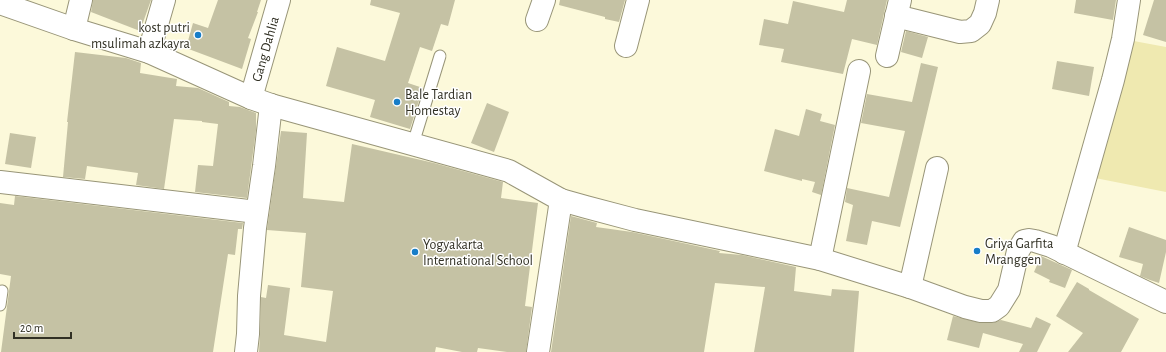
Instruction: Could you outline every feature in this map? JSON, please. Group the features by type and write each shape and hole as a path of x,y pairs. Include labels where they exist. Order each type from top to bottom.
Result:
{"street":[{"path":"149,52 164,0"},
{"name":"Gang Dahlia","path":"246,352 257,212 261,101 279,0"},
{"path":"626,46 638,0"},
{"path":"887,56 898,8 960,32 971,31 980,24 985,13 988,0"},
{"path":"1064,253 1113,80 1129,0"},
{"path":"74,28 78,2"},
{"path":"0,4 149,52 261,101 509,171 561,200 635,220 820,259 910,287 981,312 992,311 999,306 1009,290 1018,251 1024,241 1029,240 1051,246 1166,302"},
{"path":"820,259 859,71"},
{"path":"910,287 937,168"},
{"path":"0,182 257,212"},
{"path":"538,352 561,200"}],"lane":[{"path":"413,144 440,56"},
{"path":"0,305 2,291"}],"shaded area":[{"path":"1123,39 1166,47 1166,192 1085,176"}],"building":[{"path":"93,0 151,0 140,31 91,12"},
{"path":"218,0 261,0 248,38 251,39 242,69 186,48 193,23 208,28"},
{"path":"371,0 455,0 448,26 441,24 432,51 420,47 408,83 423,88 410,129 370,117 375,100 326,86 337,47 385,61 400,13 370,5"},
{"path":"560,0 625,0 619,22 559,5"},
{"path":"847,0 887,0 877,45 852,39 843,74 781,62 784,49 759,45 764,19 788,24 793,1 844,12"},
{"path":"1076,0 1116,0 1113,20 1074,13"},
{"path":"1154,0 1166,0 1166,42 1143,35"},
{"path":"906,31 928,37 922,58 901,52"},
{"path":"75,52 126,58 141,63 140,73 177,79 176,86 198,88 229,102 229,106 240,107 256,113 256,130 247,198 195,192 198,165 213,166 218,124 202,121 174,119 164,189 136,185 138,173 87,166 85,179 63,177 67,122"},
{"path":"1057,61 1094,67 1089,96 1052,89"},
{"path":"921,63 938,67 900,227 872,221 867,245 846,241 853,205 845,202 847,188 889,197 905,131 861,123 867,94 912,102"},
{"path":"487,103 509,112 494,152 471,143"},
{"path":"806,109 822,114 820,121 835,125 821,195 812,192 815,182 802,179 802,181 764,171 775,129 799,136"},
{"name":"Yogyakarta International School","path":"281,131 307,133 303,198 344,202 352,144 434,163 503,182 501,198 538,203 525,306 532,307 526,352 507,352 478,348 477,352 462,352 436,347 435,352 259,352 261,297 266,298 268,285 290,288 284,335 326,342 333,291 301,287 306,233 267,230"},
{"path":"10,133 36,137 31,168 5,164"},
{"path":"15,196 243,223 242,229 238,229 235,255 228,254 213,352 1,352 11,276 0,274 0,203 14,205"},
{"path":"571,216 597,223 596,227 632,232 720,251 719,253 742,255 796,267 794,291 831,296 832,289 859,291 854,352 754,352 765,287 715,283 704,352 551,352"},
{"path":"1129,227 1166,240 1166,252 1159,283 1140,276 1143,264 1119,257"},
{"path":"1041,256 1072,270 1065,288 1049,282 1050,280 1034,272"},
{"path":"1077,282 1139,319 1121,352 1068,352 1083,333 1056,316"},
{"path":"953,316 981,323 992,323 1001,320 1031,328 1036,317 1051,324 1037,352 1019,352 1023,344 983,333 979,348 947,340"}],"place":[{"name":"kost putri msulimah azkayra","path":"198,35"},
{"name":"Bale Tardian Homestay","path":"397,102"},
{"name":"Griya Garfita Mranggen","path":"977,251"},
{"name":"Yogyakarta International School","path":"415,252"}]}
